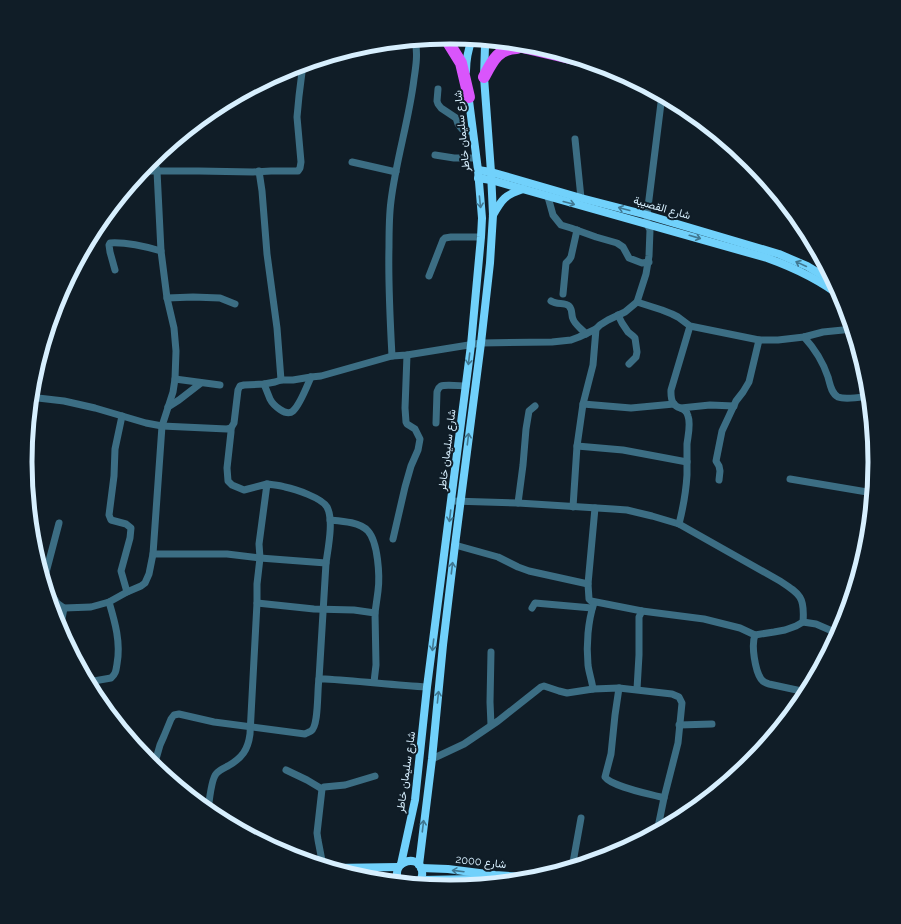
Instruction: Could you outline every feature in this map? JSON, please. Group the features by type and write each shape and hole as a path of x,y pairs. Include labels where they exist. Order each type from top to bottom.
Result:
{"highway":[{"path":"449,44 461,63 469,98"},
{"path":"484,76 496,56 501,52 512,48"}],"main road":[{"name":"شارع سليمان خاطر","path":"420,880 422,872 420,867 455,545 456,501 481,237 482,218 466,62 470,44"},
{"name":"شارع سليمان خاطر","path":"397,877 397,872 400,865 415,800 427,687 481,343 490,263 493,215 484,76 485,45"},
{"path":"478,174 491,176 548,197 647,220 782,263 822,283 832,290"},
{"name":"شارع القصيبة","path":"491,176 581,198 647,220 779,254 807,266 826,278"},
{"path":"493,215 503,199 523,189"},
{"name":"شارع 2000","path":"348,867 400,865 406,861 410,861 415,862 420,867 510,876"}],"street":[{"path":"392,356 389,271 391,201 412,93 417,58 416,45"},
{"path":"150,171 298,171 300,168 297,117 298,96 302,71"},
{"path":"438,89 436,101 441,108 454,116 462,129 473,132"},
{"path":"156,759 160,745 174,715 179,714 214,722 305,734 310,732 314,727 316,720 322,609 329,542 330,520 327,506 315,497 286,487 267,484 244,490 228,483 227,468 231,428 234,423 238,390 240,386 321,376 392,356 481,343 552,342 571,340 596,329 608,320 625,312 637,302 650,256 650,230 647,220 661,101"},
{"path":"575,139 581,198"},
{"path":"435,155 454,158 476,158"},
{"path":"352,162 396,172"},
{"path":"55,600 64,608 91,607 109,602 145,583 149,574 153,554 162,426 173,392 176,352 175,337 161,251 158,171 156,165"},
{"path":"259,171 267,254 277,328 281,380"},
{"path":"548,197 553,215 561,225 617,243 623,247 632,260 642,263 648,262"},
{"path":"563,294 566,262 569,260 577,230"},
{"path":"429,276 445,238 481,237"},
{"path":"115,270 110,252 110,244 118,243 161,251"},
{"path":"168,298 220,298 235,304"},
{"path":"550,301 555,304 562,304 570,307 573,318 586,334"},
{"path":"637,302 672,314 690,326 759,340 778,340 804,337 823,332 848,330"},
{"path":"618,315 628,332 635,338 637,352 636,357 629,364"},
{"path":"674,404 671,396 673,383 690,326"},
{"path":"573,507 583,404 593,365 596,329"},
{"path":"804,337 816,351 821,360 834,393 838,397 863,397"},
{"path":"719,480 720,471 716,461 724,426 749,382 759,340"},
{"path":"393,539 404,487 418,450 420,439 415,429 406,422 405,408 407,355"},
{"path":"264,384 270,399 274,404 284,412 290,412 293,411 300,402 310,377"},
{"path":"175,379 220,385"},
{"path":"168,407 201,383"},
{"path":"436,423 437,392 439,388 446,385 466,386"},
{"path":"37,397 95,408 146,423 162,426 231,428"},
{"path":"583,404 631,408 674,404 686,412 688,416 686,486 679,524"},
{"path":"681,408 710,405 734,406"},
{"path":"518,503 526,429 529,412 535,406"},
{"path":"122,416 115,449 114,476 109,515 111,520 126,524 131,528 130,538 121,571 127,592"},
{"path":"578,446 623,450 687,462"},
{"path":"790,479 868,492"},
{"path":"209,804 214,777 220,770 237,761 242,756 249,740 257,584 260,558 259,544 267,484"},
{"path":"456,501 518,503 627,510 679,524 796,591 804,608 803,622"},
{"path":"593,605 588,599 588,584 595,508"},
{"path":"330,520 350,522 359,525 368,531 374,542 379,573 375,613 376,665 374,682"},
{"path":"46,571 58,523"},
{"path":"455,545 498,557 518,568 588,584"},
{"path":"153,554 227,554 326,563"},
{"path":"94,681 111,678 114,676 118,658 117,633 109,602"},
{"path":"257,603 322,609 354,610 375,613"},
{"path":"532,608 535,603 593,605 704,619 740,628 755,635 785,630 803,622 816,624 833,632"},
{"path":"593,605 589,621 588,658 588,666 593,689"},
{"path":"62,617 64,608"},
{"path":"637,689 639,617 642,611"},
{"path":"755,635 753,640 756,666 762,680 769,684 799,693"},
{"path":"491,652 491,725"},
{"path":"318,679 326,678 413,687 427,687"},
{"path":"432,759 464,744 544,686 567,693 593,689 619,688 672,694 679,697 682,703 678,743 658,825"},
{"path":"619,688 610,754 605,777 606,779 621,786 664,798"},
{"path":"679,725 712,724"},
{"path":"286,770 322,789"},
{"path":"322,789 324,787 345,785 375,776"},
{"path":"322,789 317,833 322,860"},
{"path":"573,862 581,818"}]}
